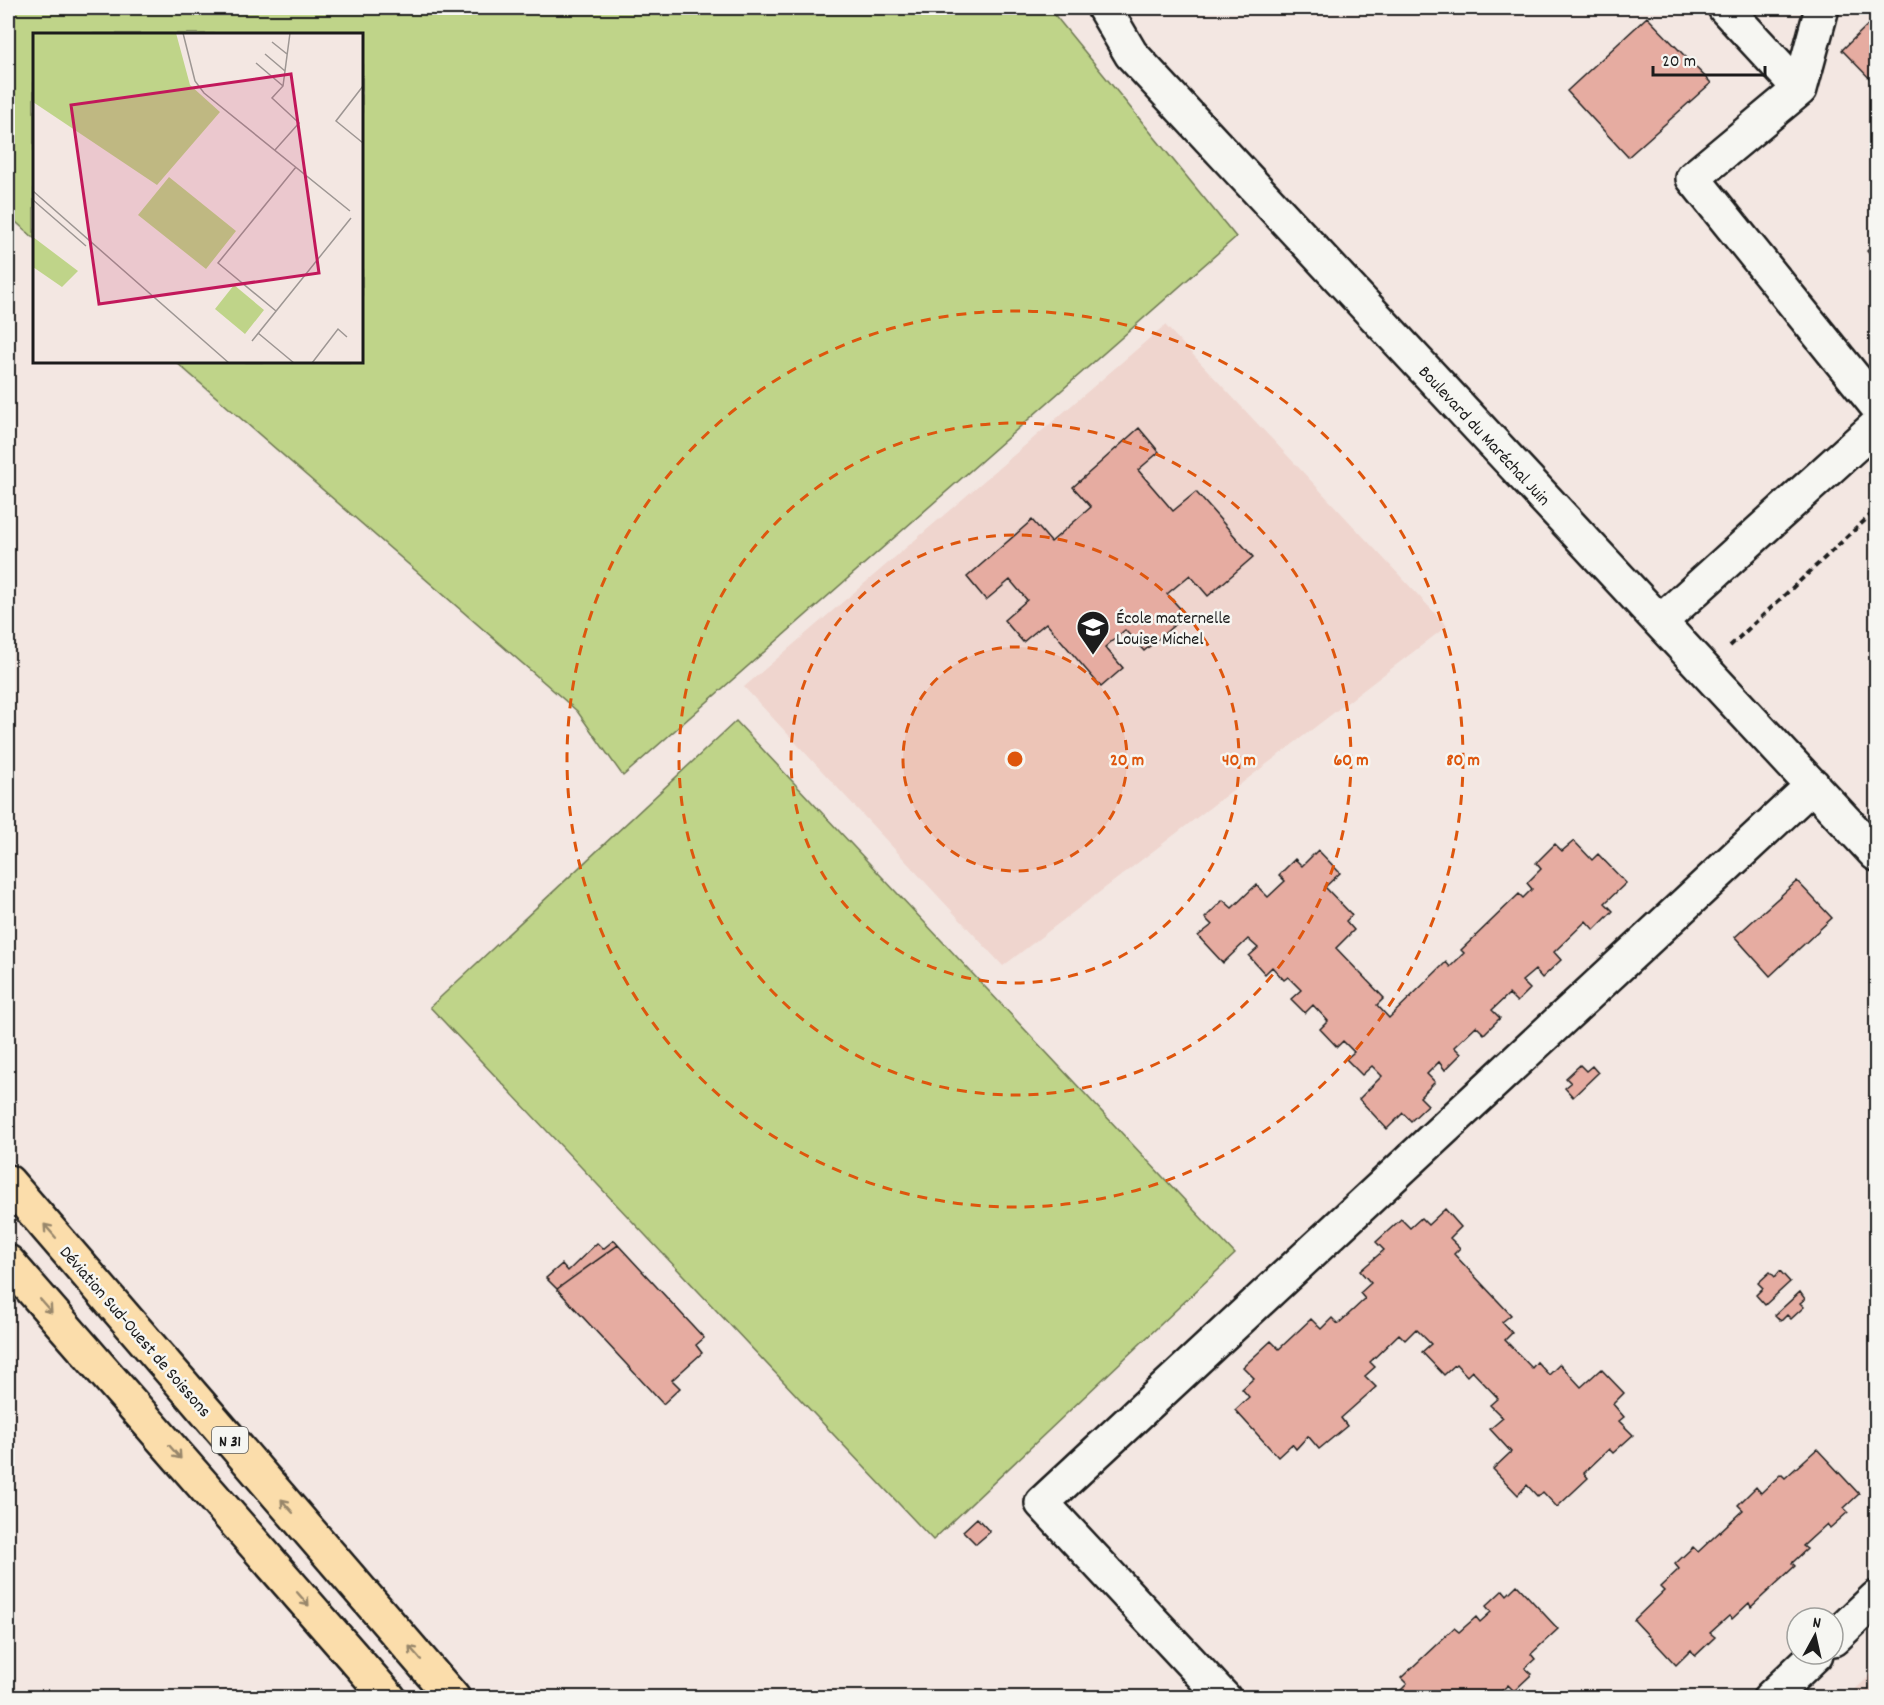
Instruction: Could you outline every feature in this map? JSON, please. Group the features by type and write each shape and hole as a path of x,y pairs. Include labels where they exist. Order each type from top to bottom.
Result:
{"highway":[{"name":"Déviation Sud-Ouest de Soissons","path":"8,1182 453,1698"},
{"path":"8,1262 389,1698"}],"street":[{"name":"Boulevard du Maréchal Juin","path":"1104,8 1131,54 1876,854"},
{"path":"1725,8 1800,89"},
{"path":"1822,8 1800,89 1693,178 1876,405"},
{"path":"1660,622 1876,426"},
{"path":"1224,1698 1042,1503 1813,785"},
{"path":"1845,1628 1876,1598"},
{"path":"1770,1698 1803,1666"}],"path":[{"path":"1704,670 1876,510"}],"shaded area":[{"name":"École maternelle Louise Michel","path":"1165,325 1447,626 1003,966 744,687"},
{"path":"1876,1670 1876,1697 1847,1697"}],"green space":[{"path":"8,8 1049,8 1236,237 623,776 577,711 177,363 363,363 363,33 33,33 33,237 8,215"},
{"path":"736,721 1235,1254 933,1540 430,1007"}],"building":[{"path":"1863,8 1876,8 1876,17 1874,19"},
{"path":"1647,17 1711,83 1628,157 1567,91"},
{"path":"1876,17 1876,85 1842,50"},
{"path":"1876,242 1876,262 1867,251"},
{"path":"1139,428 1159,452 1138,470 1173,511 1196,492 1253,557 1208,596 1190,575 1167,594 1186,615 1144,651 1125,630 1105,647 1123,668 1101,687 1046,623 1023,642 1004,620 1027,600 1010,580 986,600 967,577 1032,520 1051,542 1091,507 1073,487"},
{"path":"1574,841 1592,860 1598,854 1626,883 1605,903 1613,911 1594,930 1586,921 1554,952 1561,960 1542,978 1535,970 1522,981 1530,989 1517,1002 1509,994 1492,1010 1500,1018 1484,1034 1476,1026 1454,1047 1461,1054 1445,1070 1439,1062 1427,1074 1435,1082 1420,1097 1428,1105 1411,1121 1403,1113 1387,1129 1359,1099 1382,1076 1372,1066 1362,1075 1346,1059 1354,1052 1343,1041 1337,1047 1320,1029 1328,1021 1313,1005 1305,1013 1291,999 1301,990 1288,977 1284,980 1272,967 1265,974 1249,956 1258,948 1248,939 1223,963 1198,936 1212,925 1205,918 1223,900 1232,908 1256,885 1268,897 1285,881 1279,875 1295,859 1302,866 1318,850 1340,873 1325,887 1352,915 1346,921 1354,930 1336,948 1384,998 1377,1005 1389,1018 1446,962 1450,967 1464,953 1461,950 1519,894 1523,898 1532,889 1527,883 1541,869 1536,863 1555,844 1562,851"},
{"path":"1797,881 1832,918 1770,976 1735,937"},
{"path":"1580,1065 1586,1071 1592,1066 1598,1073 1573,1097 1565,1088 1571,1083 1566,1078"},
{"path":"1445,1209 1461,1227 1450,1238 1460,1248 1454,1254 1511,1315 1502,1322 1512,1333 1505,1340 1532,1368 1537,1362 1549,1375 1560,1364 1581,1387 1601,1369 1624,1393 1613,1404 1624,1417 1619,1421 1633,1435 1613,1453 1609,1449 1584,1473 1588,1478 1557,1507 1543,1492 1538,1497 1527,1485 1518,1495 1493,1469 1511,1452 1490,1429 1503,1418 1490,1405 1498,1398 1472,1371 1467,1376 1456,1364 1444,1375 1422,1352 1431,1344 1416,1329 1405,1340 1399,1334 1370,1362 1375,1367 1365,1376 1376,1387 1341,1418 1347,1426 1319,1449 1308,1436 1296,1449 1292,1444 1278,1457 1235,1410 1249,1397 1242,1389 1254,1378 1243,1367 1271,1341 1279,1349 1311,1319 1321,1329 1332,1318 1338,1324 1365,1299 1360,1293 1371,1283 1360,1271 1384,1250 1376,1242 1401,1219 1410,1228 1421,1218 1428,1225"},
{"path":"614,1240 618,1245 557,1289 546,1278 562,1264 568,1271 597,1243 603,1249"},
{"path":"618,1245 704,1338 696,1345 702,1353 672,1380 680,1388 663,1404 557,1289"},
{"path":"1780,1271 1790,1282 1765,1305 1756,1295 1763,1288 1758,1283 1770,1272 1775,1277"},
{"path":"1800,1292 1805,1299 1800,1303 1804,1307 1791,1319 1787,1315 1781,1321 1775,1315"},
{"path":"1817,1449 1859,1494 1844,1508 1848,1512 1830,1528 1827,1524 1803,1546 1807,1549 1792,1563 1795,1566 1751,1607 1749,1603 1732,1619 1729,1616 1710,1633 1715,1637 1695,1656 1691,1650 1676,1665 1634,1620 1664,1591 1660,1587 1679,1569 1675,1564 1693,1547 1698,1552 1743,1510 1738,1505 1756,1487 1761,1493 1781,1474 1785,1478"},
{"path":"977,1518 990,1532 976,1544 963,1531"},
{"path":"1517,1585 1558,1629 1531,1654 1535,1659 1525,1668 1532,1674 1514,1691 1508,1685 1494,1698 1388,1698 1392,1693 1395,1696 1407,1684 1401,1678 1454,1628 1459,1632 1476,1617 1480,1622 1491,1612 1486,1606 1503,1590 1507,1595"}],"place":[{"name":"École maternelle Louise Michel","path":"1093,656"}]}
